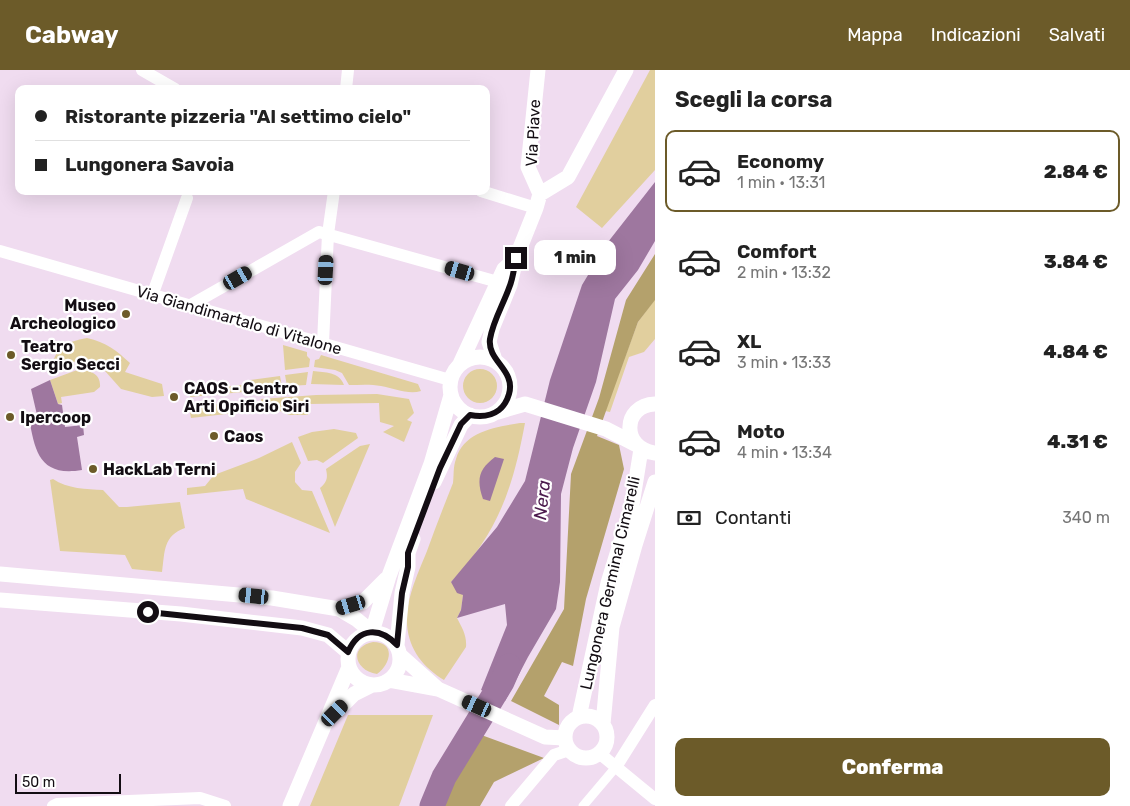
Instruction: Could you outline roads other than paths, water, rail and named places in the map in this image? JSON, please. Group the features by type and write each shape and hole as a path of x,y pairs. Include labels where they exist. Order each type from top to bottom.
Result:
{"street":[{"path":"142,70 168,85"},
{"path":"346,85 348,70"},
{"name":"Via Piave","path":"538,70 528,167 538,201"},
{"path":"495,360 490,342 492,329 510,286 516,258 538,201 568,176 626,70"},
{"path":"490,193 538,201"},
{"path":"323,343 328,234 333,195"},
{"path":"152,296 187,198"},
{"path":"189,306 318,232 498,282"},
{"name":"Via Giandimartalo di Vitalone","path":"0,251 450,380"},
{"path":"372,632 389,576 431,464 451,396 450,380 460,364 504,270 516,258"},
{"path":"460,364 477,356 495,360 508,374 510,383 517,396 529,405 604,428 644,449"},
{"path":"495,413 507,400 510,383"},
{"path":"451,396 461,411 479,417 529,405"},
{"path":"604,428 618,425 633,417 638,410 651,402"},
{"path":"326,723 354,694 372,685 389,680 399,667 398,650 402,593 408,567 408,553 440,468 461,424 470,415"},
{"name":"Lungonera Germinal Cimarelli","path":"579,717 608,583 632,505 644,449 630,431 633,417"},
{"name":"Lungonera Germinal Cimarelli","path":"602,724 612,627 634,545 655,482"},
{"path":"0,574 272,598 339,609 356,619 372,632"},
{"path":"339,609 363,602 389,576"},
{"path":"0,600 181,614 302,628 328,635 349,659 354,676 372,685"},
{"path":"290,806 326,723 357,638 372,632 389,637 398,650 438,689"},
{"path":"389,680 438,689 545,737 567,744 580,757 586,758 599,753 606,742 606,729 602,724 592,716 579,717 568,725 567,744 554,755 511,806"},
{"path":"583,806 616,767 654,709"},
{"path":"599,753 655,798"},
{"path":"53,806 57,804 101,801 200,798 225,806"}],"water":[{"path":"655,182 655,241 638,270 615,299 596,382 573,448 561,494 560,582 556,609 505,701 481,690 507,625 505,604 457,618 461,610 463,595 457,593 451,582 497,527 525,481 550,380 582,285 608,242"},
{"path":"50,380 58,404 62,405 65,427 83,425 84,435 77,437 82,470 57,470 48,466 37,451 29,418 37,415 31,389"},
{"path":"495,457 504,459 490,501 483,499 480,475 485,466"}],"waterway":[{"name":"Nera","path":"432,806 444,777 502,682 509,666"}],"place":[{"name":"Museo Archeologico","path":"126,314"},
{"name":"Teatro Sergio Secci","path":"11,355"},
{"name":"CAOS - Centro Arti Opificio Siri","path":"174,397"},
{"name":"Ipercoop","path":"10,417"},
{"name":"Caos","path":"214,436"},
{"name":"HackLab Terni","path":"93,469"}]}
